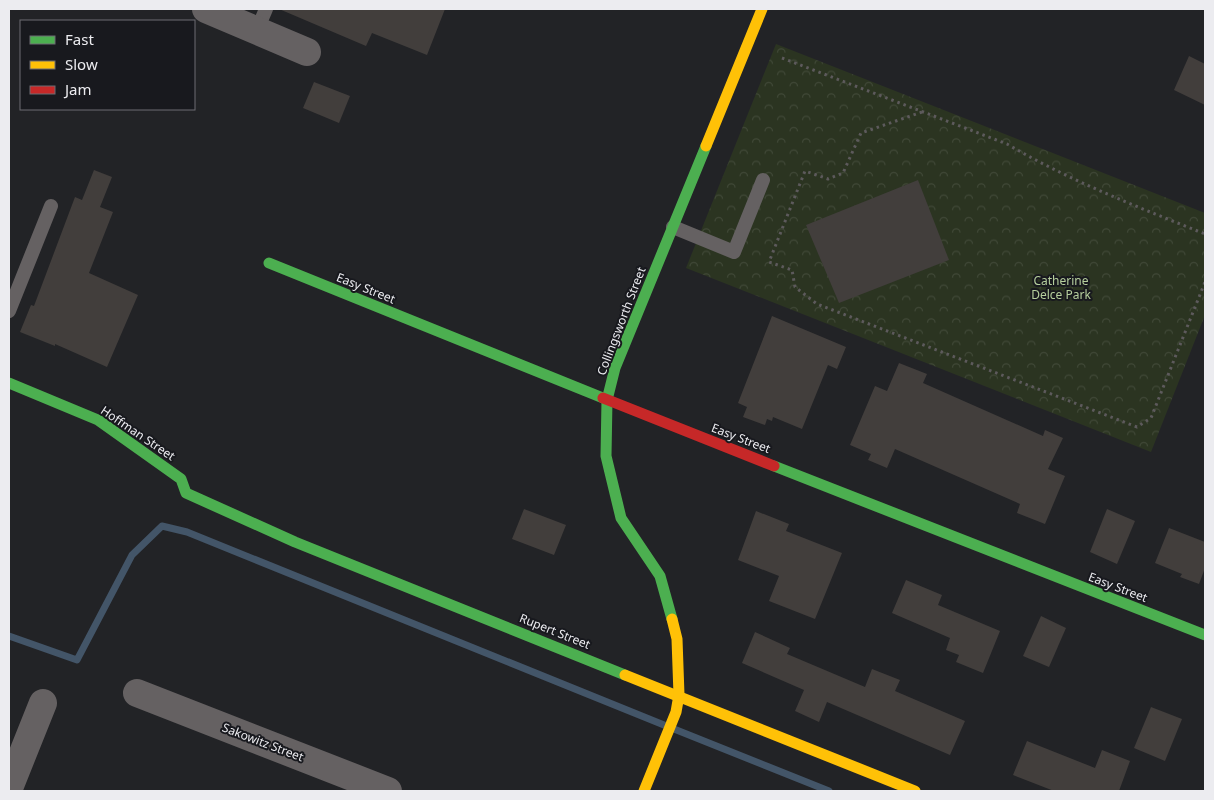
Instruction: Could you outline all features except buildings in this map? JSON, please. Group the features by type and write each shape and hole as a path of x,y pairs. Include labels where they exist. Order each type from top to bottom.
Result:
{"street":[{"path":"206,9 261,20 307,52"},
{"name":"Collingsworth Street","path":"644,791 676,712 679,695 677,639 660,576 621,518 606,456 607,400 615,368 762,9"},
{"name":"Easy Street","path":"269,264 607,400 1205,636"},
{"name":"Hoffman Street","path":"9,383 98,420 181,479 186,493"},
{"name":"Rupert Street","path":"186,493 295,542 915,791"},
{"name":"Sakowitz Street","path":"137,693 388,791"},
{"path":"9,788 43,703"}],"lane":[{"path":"673,227 734,252 763,180"},
{"path":"9,311 51,206"}],"path":[{"path":"782,58 1007,144 1037,161 1106,194 1205,234"},
{"path":"922,112 861,133 843,173 828,179 805,170 769,262 792,270 795,287 817,304 1137,427 1151,418 1205,282"}],"green space":[{"name":"Catherine Delce Park","path":"776,44 1205,213 1205,315 1151,452 686,268"}],"waterway":[{"path":"9,636 77,660 132,555 162,526 187,532 664,725"},
{"path":"674,729 829,791"}],"traffic: fast":[{"path":"672,619 660,576 621,518 606,456 607,400 615,368 706,146"},
{"path":"269,263 603,398"},
{"path":"9,383 98,420 181,479 186,493 295,542 625,675"},
{"path":"774,466 1205,635"}],"traffic: slow":[{"path":"706,146 762,9"},
{"path":"644,791 676,712 679,695 677,639 672,619"},
{"path":"625,675 915,791"}],"traffic: jam":[{"path":"603,398 774,466"}]}
